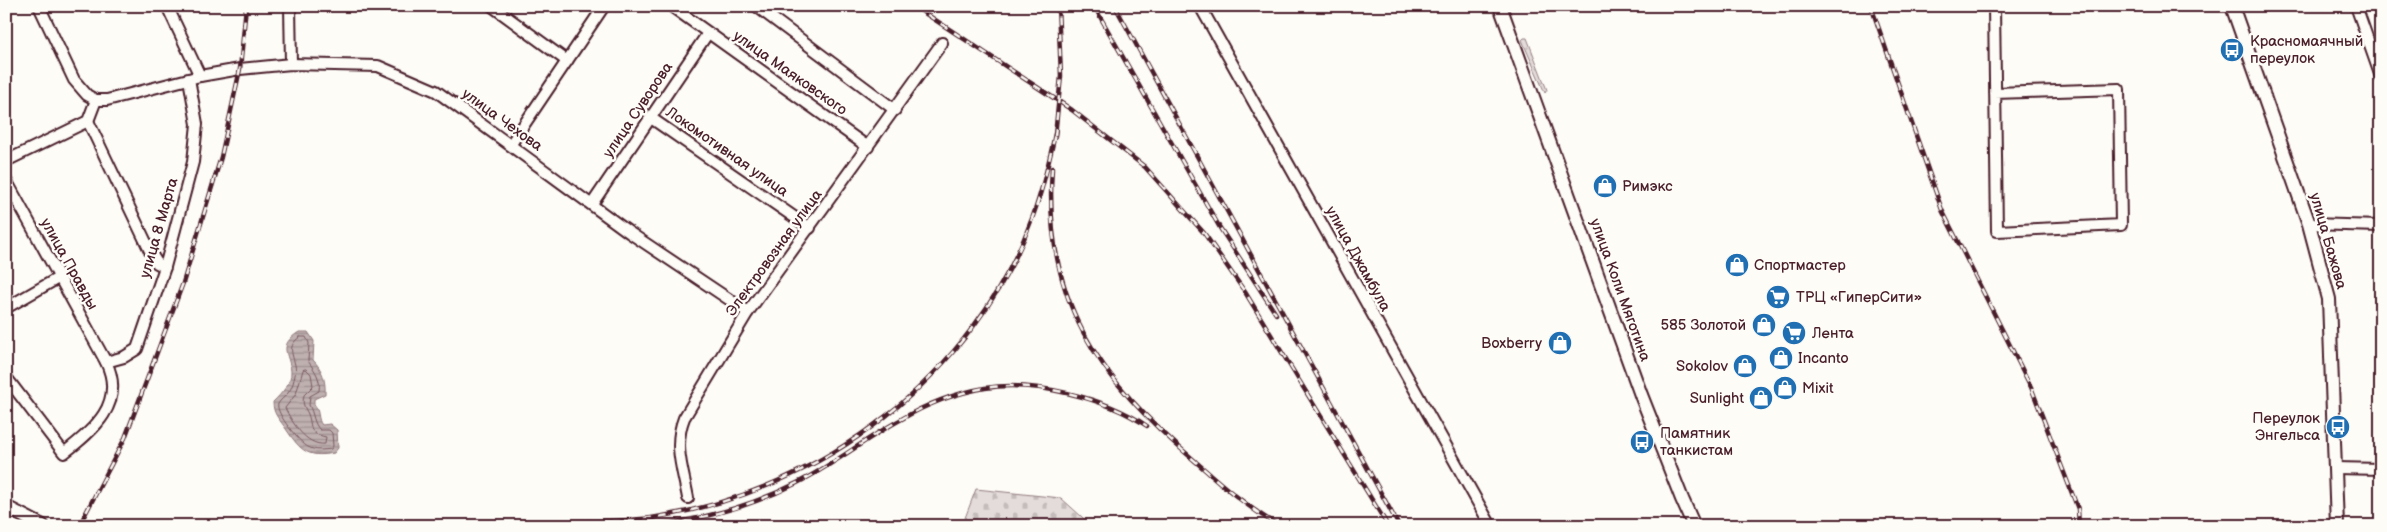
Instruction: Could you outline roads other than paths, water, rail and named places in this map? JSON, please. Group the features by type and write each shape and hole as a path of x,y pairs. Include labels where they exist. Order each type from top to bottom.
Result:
{"main road":[{"name":"улица Коли Мяготина","path":"1500,6 1635,378 1694,526"},
{"name":"улица Бажова","path":"2232,6 2309,224 2329,299 2337,526"},
{"name":"улица Коли Мяготина","path":"1682,499 1684,526"},
{"path":"6,508 44,526"}],"street":[{"path":"6,161 88,121 96,100 80,88 74,80 39,6"},
{"path":"166,6 200,76"},
{"path":"290,6 291,64"},
{"path":"492,6 567,61"},
{"path":"511,144 604,6"},
{"name":"улица Маяковского","path":"671,6 868,147"},
{"path":"756,6 895,110"},
{"name":"улица Джамбула","path":"1200,6 1491,526"},
{"path":"1994,6 1995,93 1997,231 2121,225 2119,89 1995,93"},
{"path":"2356,6 2381,77"},
{"name":"улица Суворова","path":"592,204 708,33"},
{"name":"Электровозная улица","path":"688,498 678,444 679,431 684,418 748,312 895,110 942,42"},
{"name":"улица Чехова","path":"96,100 118,99 200,76 240,69 291,64 378,66 436,91 511,144 630,233 748,312"},
{"name":"улица 8 Марта","path":"106,362 124,357 137,349 165,267 193,162 198,124 189,79"},
{"name":"Локомотивная улица","path":"651,118 810,228"},
{"path":"88,121 152,255 157,263 165,267"},
{"name":"улица Правды","path":"6,180 106,362 111,372 114,388 107,409 92,432 64,453 6,377"},
{"path":"2309,224 2381,226"},
{"path":"6,308 60,277"},
{"path":"2336,468 2381,469"}],"water":[{"path":"299,332 308,332 314,341 313,360 323,375 325,394 314,399 314,404 322,425 330,424 337,430 338,448 334,453 316,454 304,450 294,440 278,418 274,409 273,402 285,388 291,375 286,346 288,341"}],"railway":[{"path":"79,526 125,438 183,283 221,157 240,69 246,6"},
{"path":"914,6 1072,110 1145,167 1204,233 1245,292 1388,526"},
{"path":"1055,136 1061,76 1058,6"},
{"path":"1094,6 1220,228 1276,314"},
{"path":"1115,6 1399,526"},
{"path":"1871,6 1942,210 2031,387 2078,509 2079,526"},
{"path":"436,526 612,521 657,517 718,503 778,481 834,452 885,416 932,374 973,327 1007,274 1033,216 1046,173 1056,129"},
{"path":"1052,168 1052,215 1057,258 1068,297 1084,333 1105,367 1130,399 1161,430 1235,495 1279,526"},
{"path":"653,526 691,520 727,511 780,491 823,468 874,435 910,415 941,400 974,390 1004,386 1047,389 1111,407 1147,426"}],"place":[{"name":"Красномаячный переулок","path":"2232,50"},
{"name":"Римэкс","path":"1605,186"},
{"name":"Спортмастер","path":"1737,265"},
{"name":"ТРЦ «ГиперСити»","path":"1778,297"},
{"name":"585 Золотой","path":"1764,325"},
{"name":"Лента","path":"1794,333"},
{"name":"Boxberry","path":"1560,343"},
{"name":"Incanto","path":"1781,358"},
{"name":"Sokolov","path":"1745,366"},
{"name":"Mixit","path":"1785,388"},
{"name":"Sunlight","path":"1761,398"},
{"name":"Переулок Энгельса","path":"2338,427"},
{"name":"Памятник танкистам","path":"1642,442"}]}
